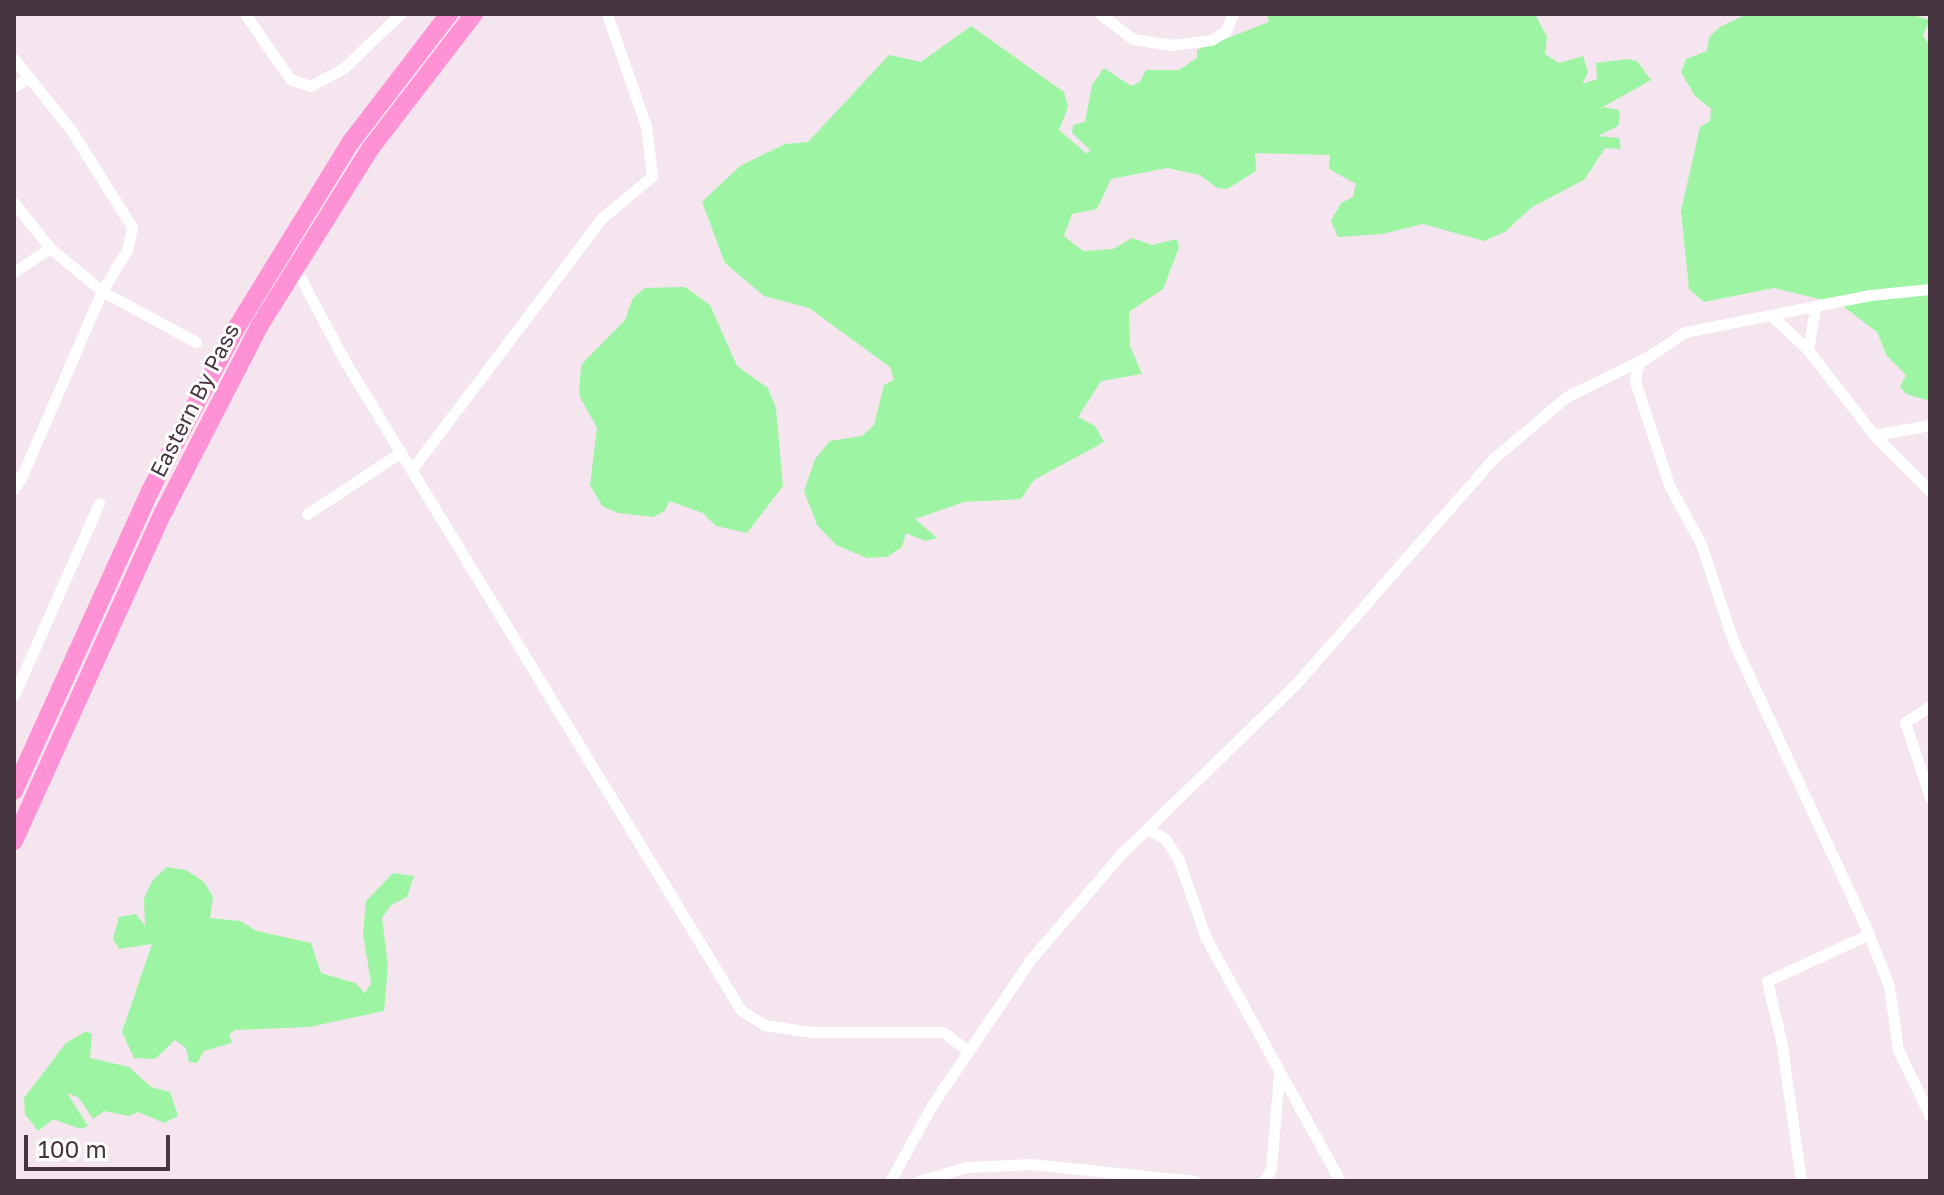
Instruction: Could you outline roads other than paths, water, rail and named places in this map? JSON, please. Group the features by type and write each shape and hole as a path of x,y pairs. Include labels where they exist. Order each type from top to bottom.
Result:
{"main road":[{"name":"Eastern By Pass","path":"14,791 20,759 150,491 235,330 350,143 449,14"},
{"name":"Eastern By Pass","path":"14,841 163,513 295,268 370,149 474,14"}],"street":[{"path":"245,14 290,79 310,86 344,68 400,14"},
{"path":"412,469 602,218 652,176 646,126 607,14"},
{"path":"1100,14 1133,39 1170,45 1211,40 1226,31 1233,14"},
{"path":"14,59 71,130 132,227 127,250 102,291 14,489"},
{"path":"14,87 27,78"},
{"path":"14,203 50,248 102,291 196,342"},
{"path":"14,272 50,248"},
{"path":"295,268 401,452 741,1010 764,1025 812,1032 943,1032 968,1051"},
{"path":"1930,289 1870,295 1815,309 1685,332 1639,363 1635,381 1669,485 1701,544 1733,641 1869,934 1889,986 1898,1050 1930,1116"},
{"path":"1808,350 1815,309"},
{"path":"1772,316 1808,350 1874,435 1930,491"},
{"path":"890,1181 968,1051 1031,959 1148,829 1294,686 1493,459 1566,397 1649,356"},
{"path":"1874,435 1930,425"},
{"path":"307,514 401,452"},
{"path":"14,695 19,668 99,503"},
{"path":"1930,706 1905,722 1930,797"},
{"path":"1148,829 1165,839 1178,858 1206,938 1340,1181"},
{"path":"1801,1181 1782,1045 1767,981 1869,934"},
{"path":"1263,1181 1271,1169 1279,1072"},
{"path":"919,1181 966,1167 1195,1181"}]}
